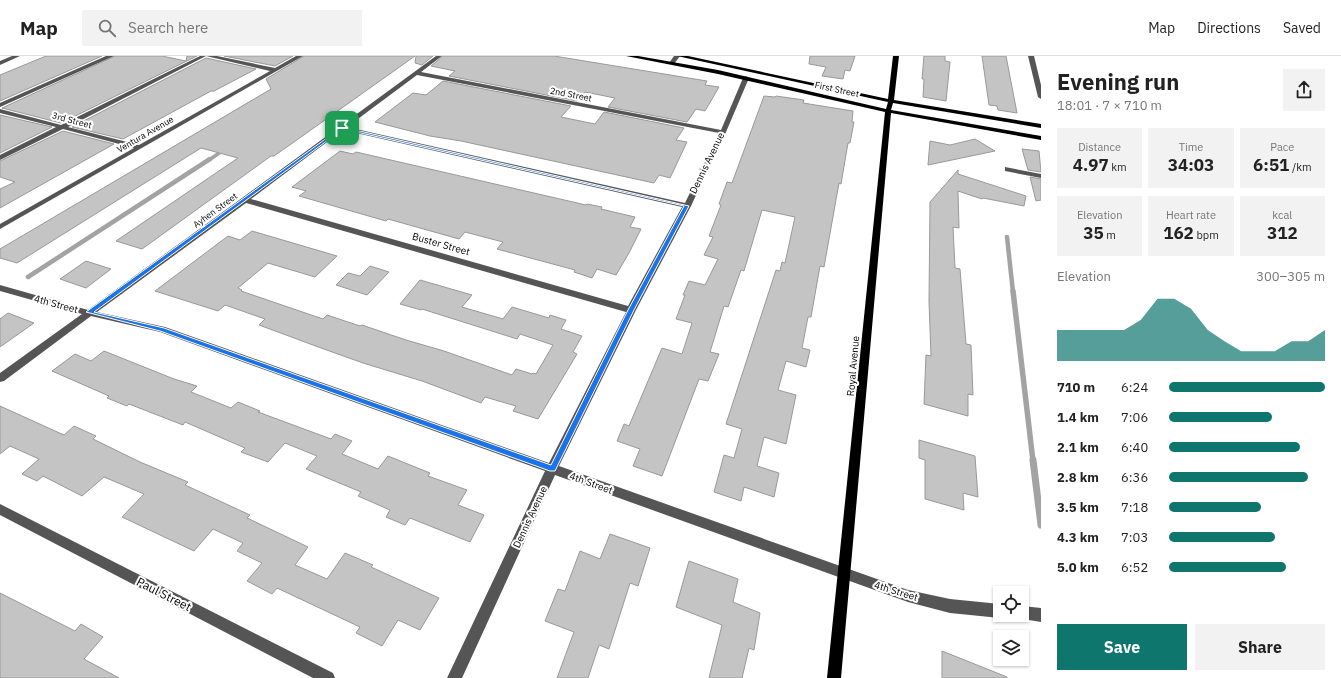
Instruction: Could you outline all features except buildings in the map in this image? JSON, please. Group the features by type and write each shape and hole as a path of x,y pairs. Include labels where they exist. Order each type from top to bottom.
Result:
{"main road":[{"name":"First Street","path":"629,56 672,63 890,106 1041,138"},
{"name":"First Street","path":"679,56 890,106 1041,126"},
{"name":"Royal Avenue","path":"834,678 896,56"}],"street":[{"path":"0,63 17,56"},
{"path":"0,105 111,56"},
{"path":"0,158 204,56"},
{"path":"209,56 276,70"},
{"name":"Ventura Avenue","path":"0,228 300,56"},
{"name":"Ayhen Street","path":"0,378 245,200 439,56"},
{"path":"672,63 679,56"},
{"path":"1031,56 1038,74 1041,97"},
{"name":"2nd Street","path":"416,74 723,132"},
{"name":"Dennis Avenue","path":"454,678 552,469 631,310 687,206 723,132 746,78"},
{"name":"3rd Street","path":"0,111 140,147"},
{"path":"342,128 687,206"},
{"path":"1008,169 1041,176"},
{"name":"Buster Street","path":"245,200 631,310"},
{"name":"4th Street","path":"0,288 89,312 162,329 845,575 908,596 950,606 993,610"},
{"name":"Paul Street","path":"0,509 328,678"},
{"path":"1029,614 1041,615"}],"waterway":[{"path":"209,160 225,149"},
{"path":"28,277 210,159"},
{"path":"1007,237 1013,292"},
{"path":"1013,291 1033,461"},
{"path":"1033,460 1041,525"}],"route":[{"path":"342,128 687,206 631,310 552,469 162,329 89,312 342,128"}]}
